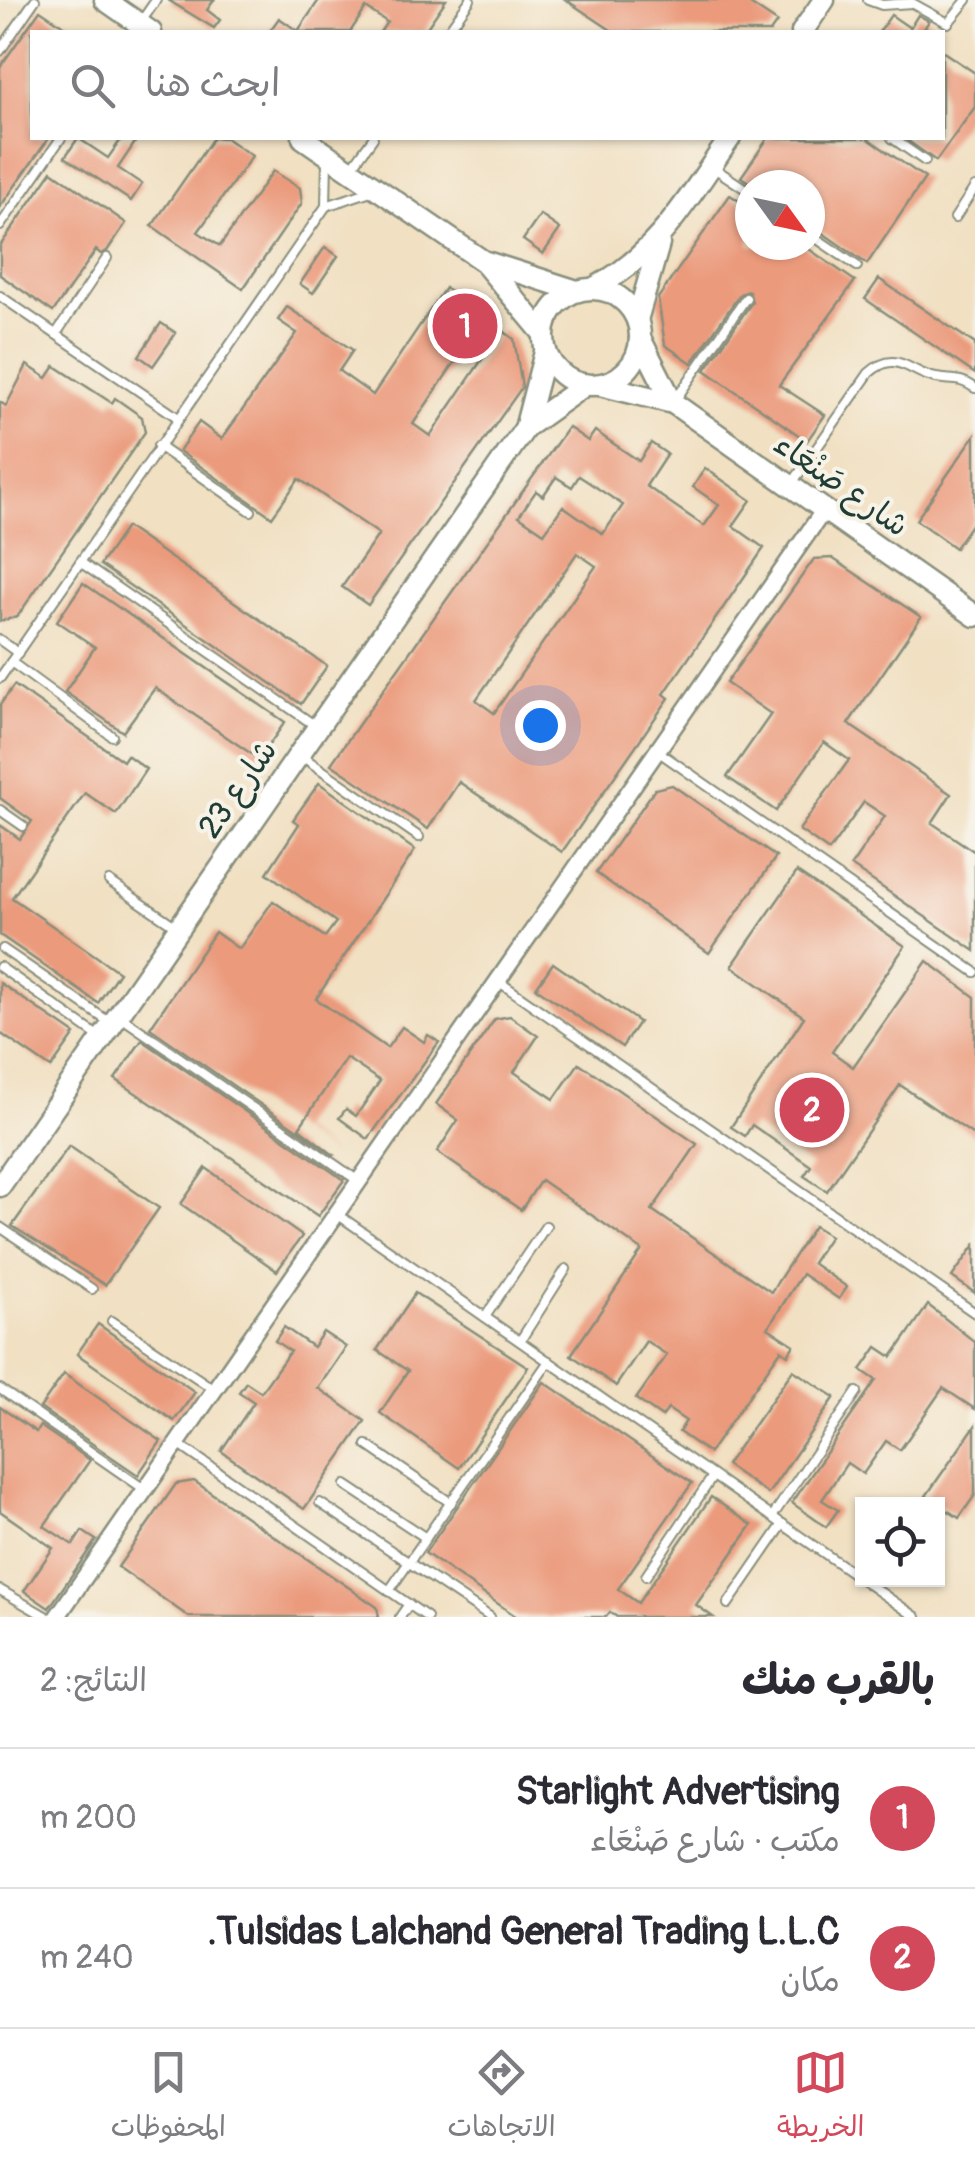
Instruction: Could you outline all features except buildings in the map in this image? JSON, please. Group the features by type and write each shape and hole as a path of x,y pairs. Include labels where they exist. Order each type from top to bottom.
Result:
{"street":[{"path":"104,0 142,30"},
{"path":"803,30 824,0"},
{"path":"306,140 482,261 544,342 560,374 593,385 628,368 661,238"},
{"path":"544,342 549,315 560,300 636,262 661,238 729,140"},
{"path":"482,261 620,298 638,329"},
{"name":"شارع صَنْعَاء","path":"638,329 673,403"},
{"name":"شارع 23","path":"0,1186 526,427 544,342"},
{"name":"شارع صَنْعَاء","path":"593,385 673,403 975,616"},
{"name":"شارع 23","path":"526,427 593,385"},
{"path":"57,1617 824,510"}],"lane":[{"path":"0,51 35,0"},
{"path":"142,30 156,0"},
{"path":"868,0 882,5 918,2 948,23 968,0"},
{"path":"448,30 467,1"},
{"path":"0,226 60,140"},
{"path":"350,170 372,140"},
{"path":"895,140 925,161"},
{"path":"0,678 326,206 327,154"},
{"path":"711,165 735,182"},
{"path":"955,218 975,187"},
{"path":"326,206 378,189"},
{"path":"825,244 857,266"},
{"path":"56,334 107,258"},
{"path":"0,296 177,417"},
{"path":"673,403 746,298"},
{"path":"790,486 869,373 882,364 906,362 933,377 956,377 975,388"},
{"path":"158,446 251,512"},
{"path":"80,562 318,728"},
{"path":"0,640 18,652"},
{"path":"11,662 112,736"},
{"path":"657,751 975,972"},
{"path":"299,754 419,836"},
{"path":"0,810 22,826"},
{"path":"110,881 179,928"},
{"path":"3,949 111,1026 360,1182"},
{"path":"0,967 111,1026"},
{"path":"498,981 975,1313"},
{"path":"337,1214 916,1617"},
{"path":"485,1317 546,1226"},
{"path":"0,1227 92,1289"},
{"path":"520,1341 566,1270"},
{"path":"112,1321 216,1390"},
{"path":"389,1591 549,1362"},
{"path":"0,1389 147,1491"},
{"path":"772,1517 858,1392"},
{"path":"178,1444 427,1617"},
{"path":"368,1445 450,1502"},
{"path":"646,1576 714,1476"},
{"path":"346,1484 426,1538"},
{"path":"320,1502 490,1617"},
{"path":"728,1604 783,1524"},
{"path":"0,1590 48,1617"},
{"path":"400,1617 408,1604"}],"place":[{"name":"Starlight Advertising","path":"465,326"},
{"name":"Tulsidas Lalchand General Trading L.L.C.","path":"812,1110"}]}
